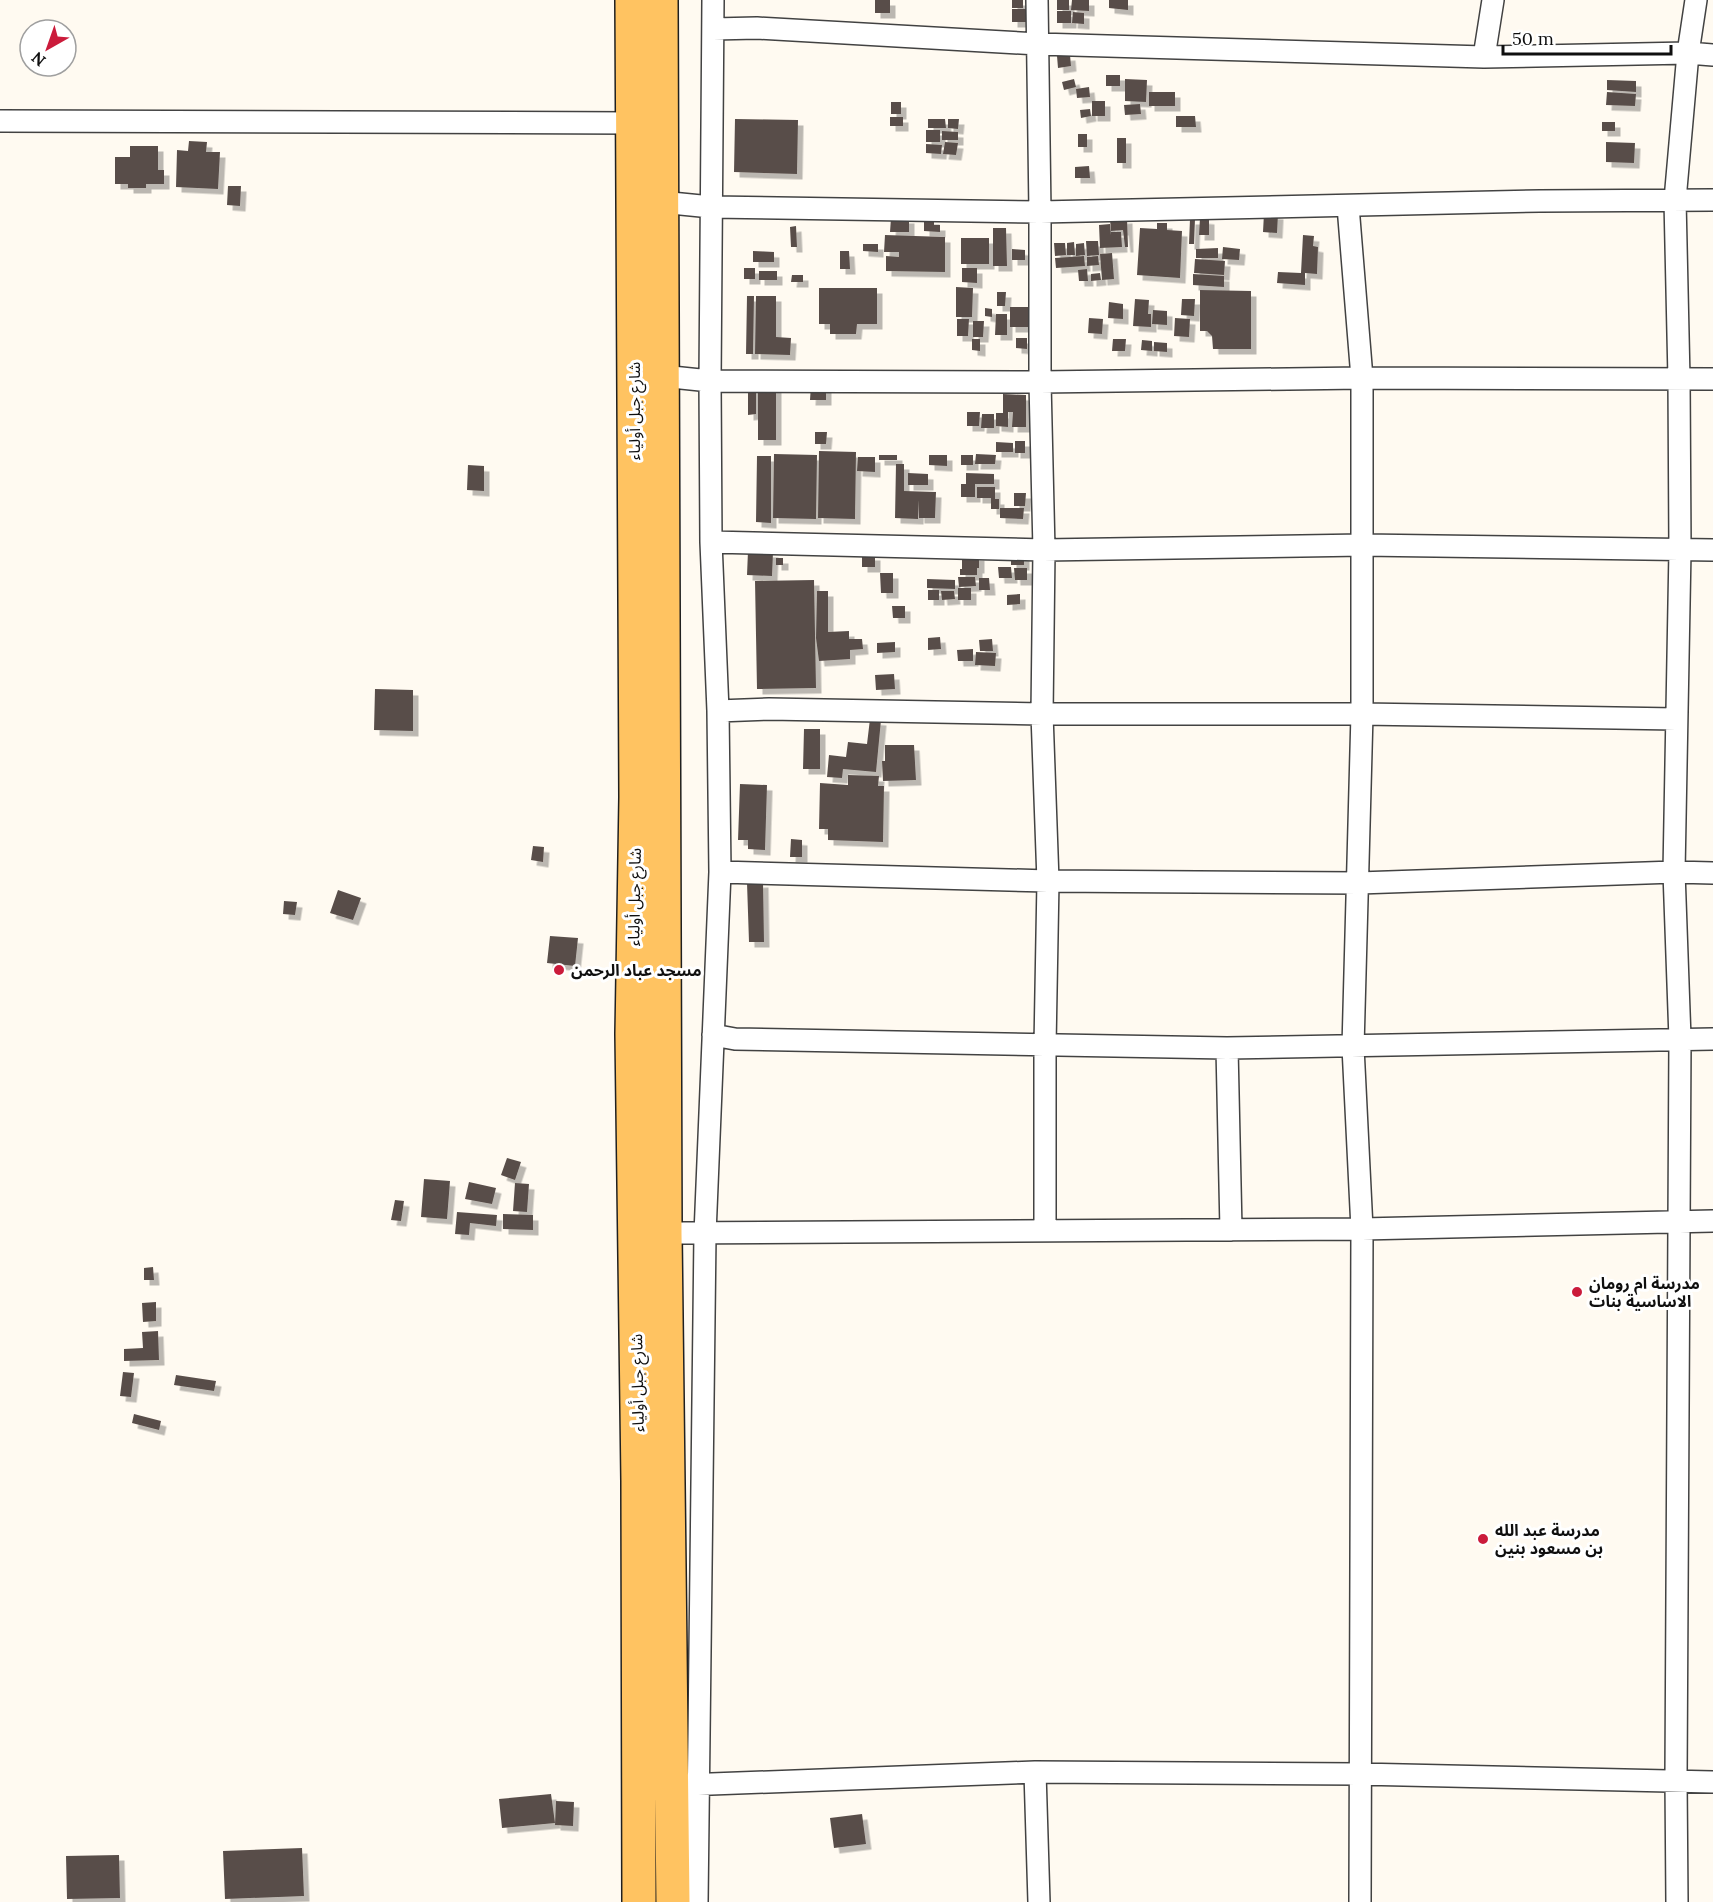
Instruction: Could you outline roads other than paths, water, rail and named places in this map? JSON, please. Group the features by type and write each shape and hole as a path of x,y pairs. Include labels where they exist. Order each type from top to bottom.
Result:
{"main road":[{"name":"شارع جبل أولياء","path":"632,0 636,785 632,1034 638,1481 639,1902"},
{"name":"شارع جبل أولياء","path":"661,0 665,1233 685,1785 673,1902"}],"street":[{"path":"697,1902 685,1785 720,872 718,711 711,542 713,0"},
{"path":"1037,0 1040,382 1044,550 1042,714 1048,881 1045,1230"},
{"path":"1485,57 1493,0"},
{"path":"1677,1902 1680,1039 1674,872 1680,550 1675,200 1688,53 1696,0"},
{"path":"713,29 757,28 1038,44 1485,57 1688,53 1713,55"},
{"path":"0,121 632,123"},
{"path":"661,202 711,207 1040,212 1713,200"},
{"path":"1348,206 1362,378 1362,714 1353,1047 1362,1229 1360,1902"},
{"path":"662,376 710,381 1040,382 1362,378 1713,379"},
{"path":"711,542 1044,550 1362,545 1713,550"},
{"path":"718,711 769,709 1042,714 1362,714 1676,719"},
{"path":"720,872 1048,881 1359,883 1674,872 1713,873"},
{"path":"713,1035 735,1039 1227,1048 1713,1039"},
{"path":"1227,1048 1231,1230"},
{"path":"665,1233 1362,1229 1713,1221"},
{"path":"685,1785 1035,1772 1359,1774 1713,1782"},
{"path":"1035,1772 1039,1902"}],"place":[{"name":"مسجد عباد الرحمن","path":"559,970"},
{"name":"مدرسة ام رومان الاساسية بنات","path":"1577,1292"},
{"name":"مدرسة عبد الله بن مسعود بنين","path":"1483,1539"}]}
